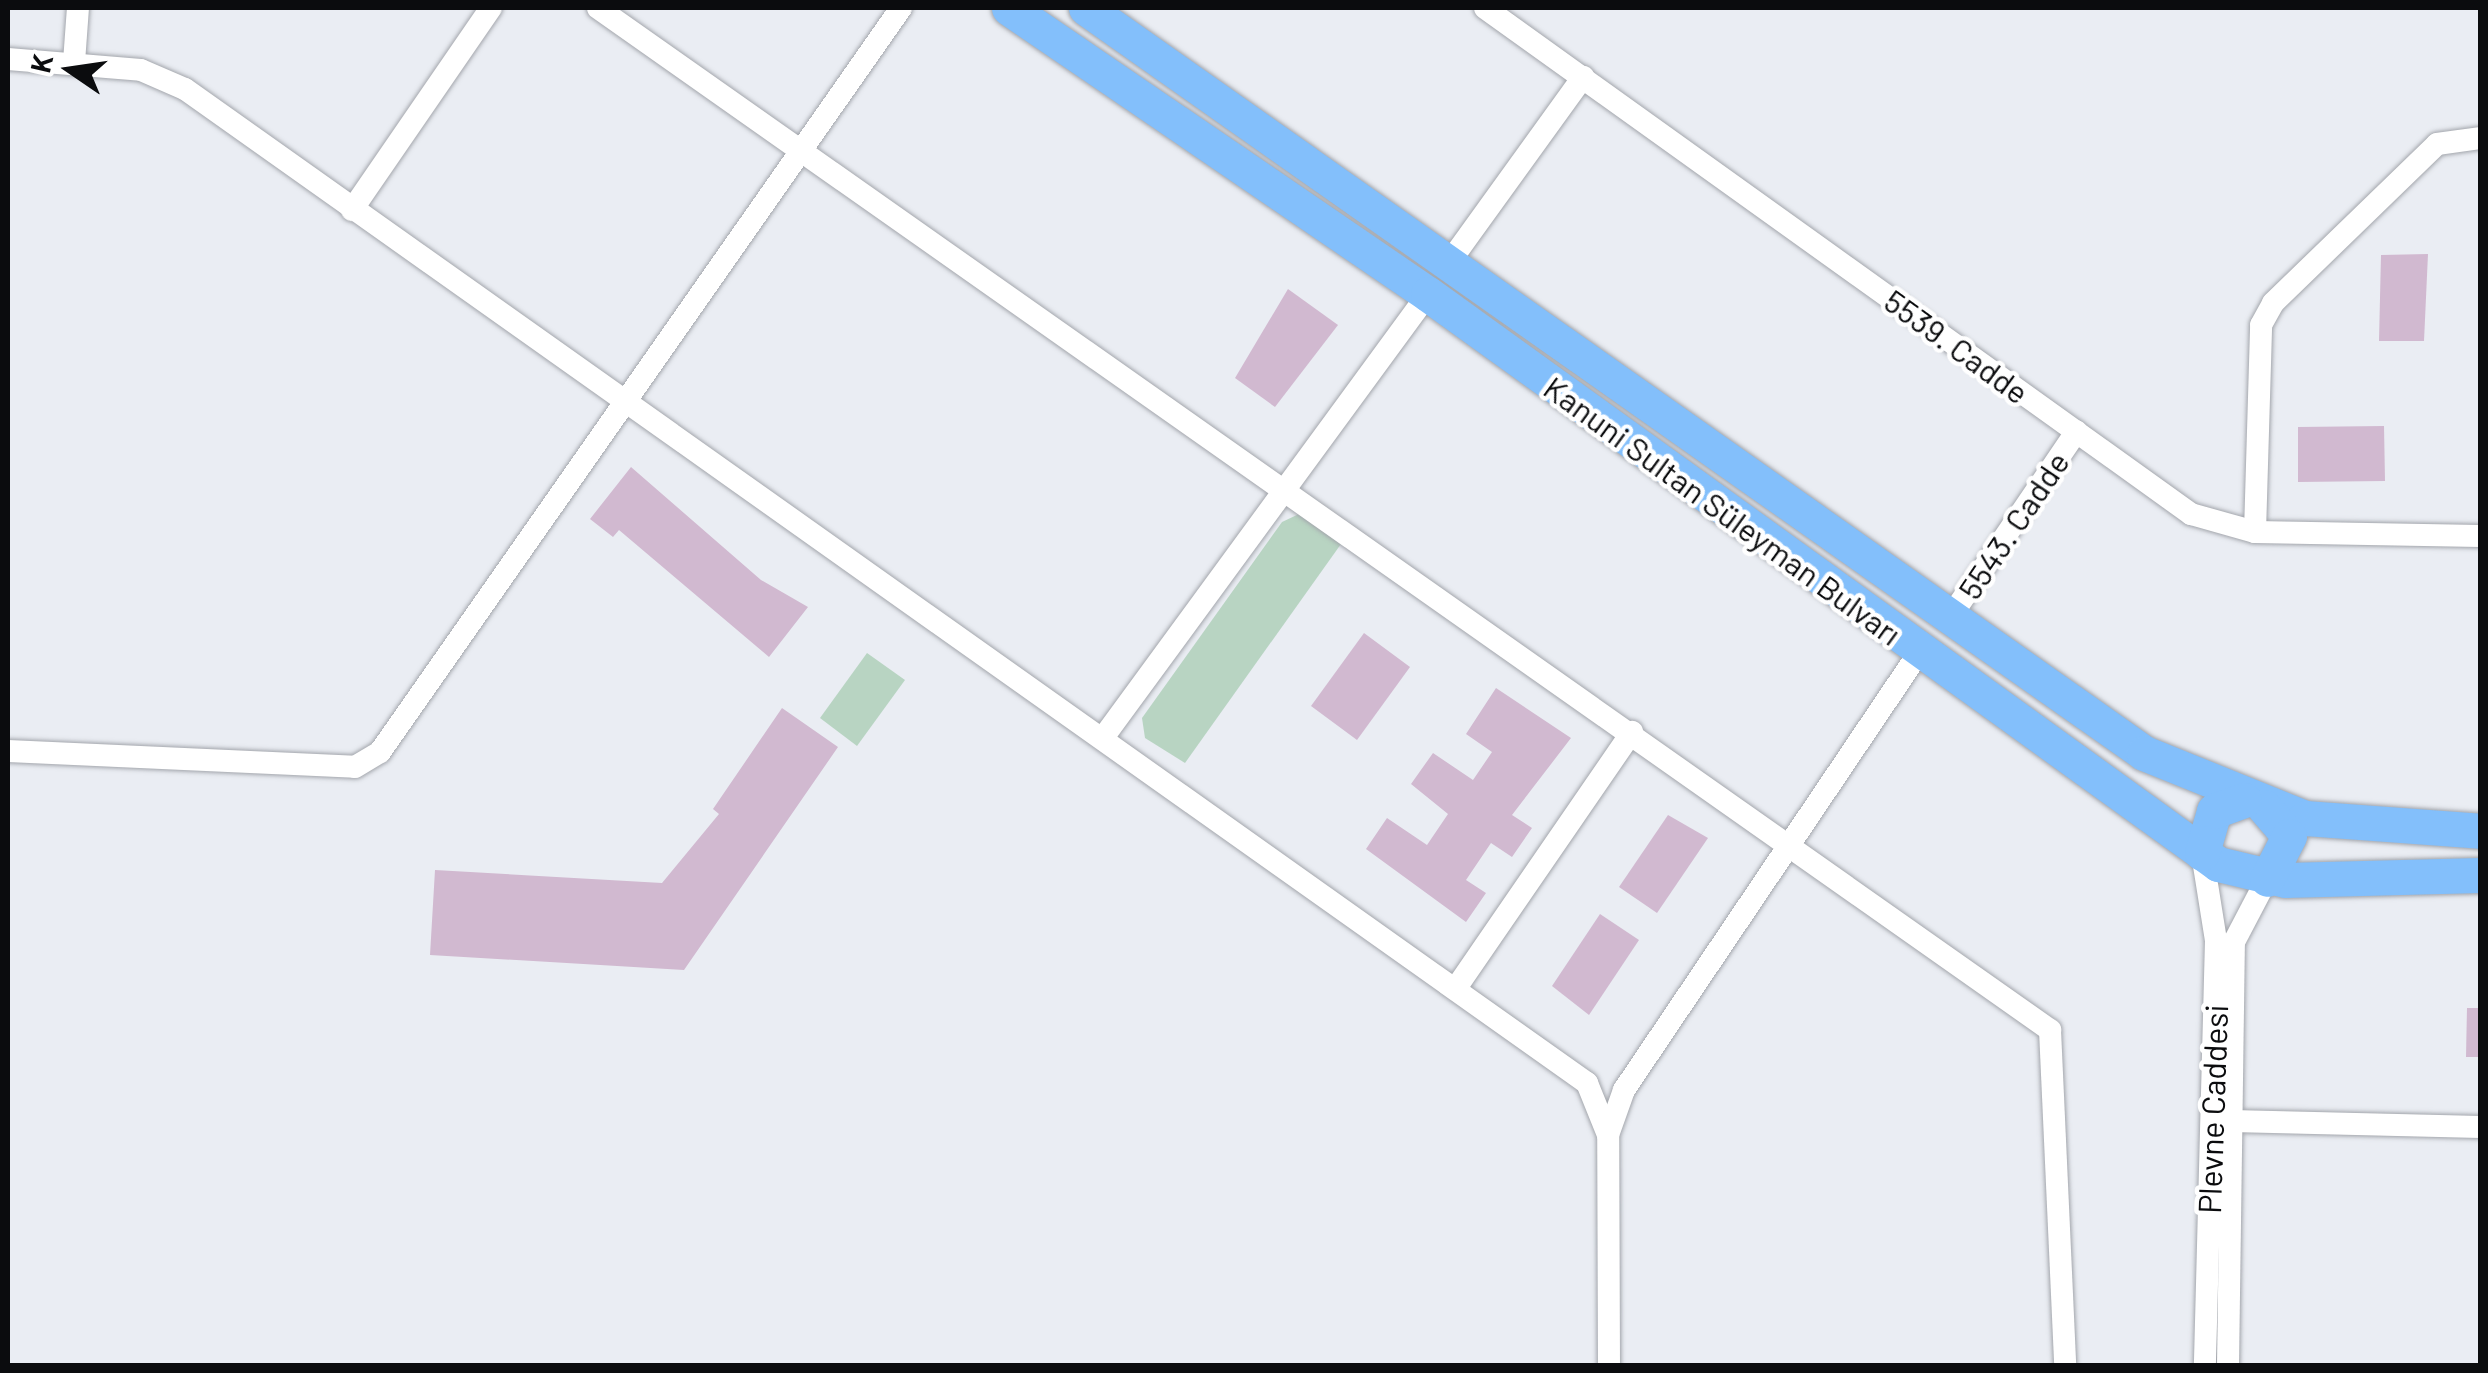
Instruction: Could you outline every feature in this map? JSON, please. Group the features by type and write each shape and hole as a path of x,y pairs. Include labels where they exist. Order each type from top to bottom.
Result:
{"main road":[{"name":"Kanuni Sultan Süleyman Bulvarı","path":"1008,8 1428,294 2202,853 2267,879 2480,875"},
{"name":"Kanuni Sultan Süleyman Bulvarı","path":"1086,8 1451,260 2128,744 2254,804 2379,829 2480,831"},
{"path":"2202,853 2214,811 2254,804 2289,836 2267,879"}],"street":[{"path":"74,62 78,8"},
{"path":"352,210 490,8"},
{"path":"598,8 1790,842 2050,1030 2065,1366"},
{"path":"8,751 356,767 380,752 617,402 801,152 901,8"},
{"name":"5539. Cadde","path":"1484,8 2191,514 2255,532 2480,536"},
{"path":"8,59 142,70 185,89 617,402 1105,735 1586,1082 1608,1134"},
{"path":"1451,260 1583,78"},
{"path":"2255,532 2261,325 2273,303 2437,144 2480,138"},
{"path":"1105,735 1428,294"},
{"name":"5543. Cadde","path":"1949,619 2076,432"},
{"path":"1609,1366 1608,1134 1624,1090 1920,651"},
{"path":"1456,988 1632,732"},
{"name":"Plevne Caddesi","path":"2202,853 2216,940 2205,1366"},
{"name":"Plevne Caddesi","path":"2228,1366 2234,942 2267,879"},
{"path":"2232,1121 2480,1127"}],"green space":[{"path":"1299,514 1341,544 1185,763 1145,738 1142,718 1282,522"},
{"path":"867,653 905,680 857,746 820,718"}],"building":[{"path":"2428,254 2424,341 2379,341 2381,255"},
{"path":"1288,289 1338,325 1275,407 1235,378"},
{"path":"2384,426 2385,481 2298,482 2298,427"},
{"path":"631,467 761,580 808,607 769,657 619,530 613,537 590,519"},
{"path":"1364,633 1410,667 1357,740 1311,706"},
{"path":"1496,688 1571,738 1512,815 1532,828 1512,857 1491,843 1466,880 1486,893 1466,922 1366,849 1387,818 1427,845 1448,814 1411,784 1433,753 1473,780 1492,752 1466,734"},
{"path":"782,708 838,747 684,970 430,955 435,870 662,883 719,814 713,809"},
{"path":"1668,815 1708,838 1657,913 1619,887"},
{"path":"1600,914 1639,940 1589,1015 1552,986"},
{"path":"2467,1008 2480,1008 2480,1057 2466,1057"}]}
